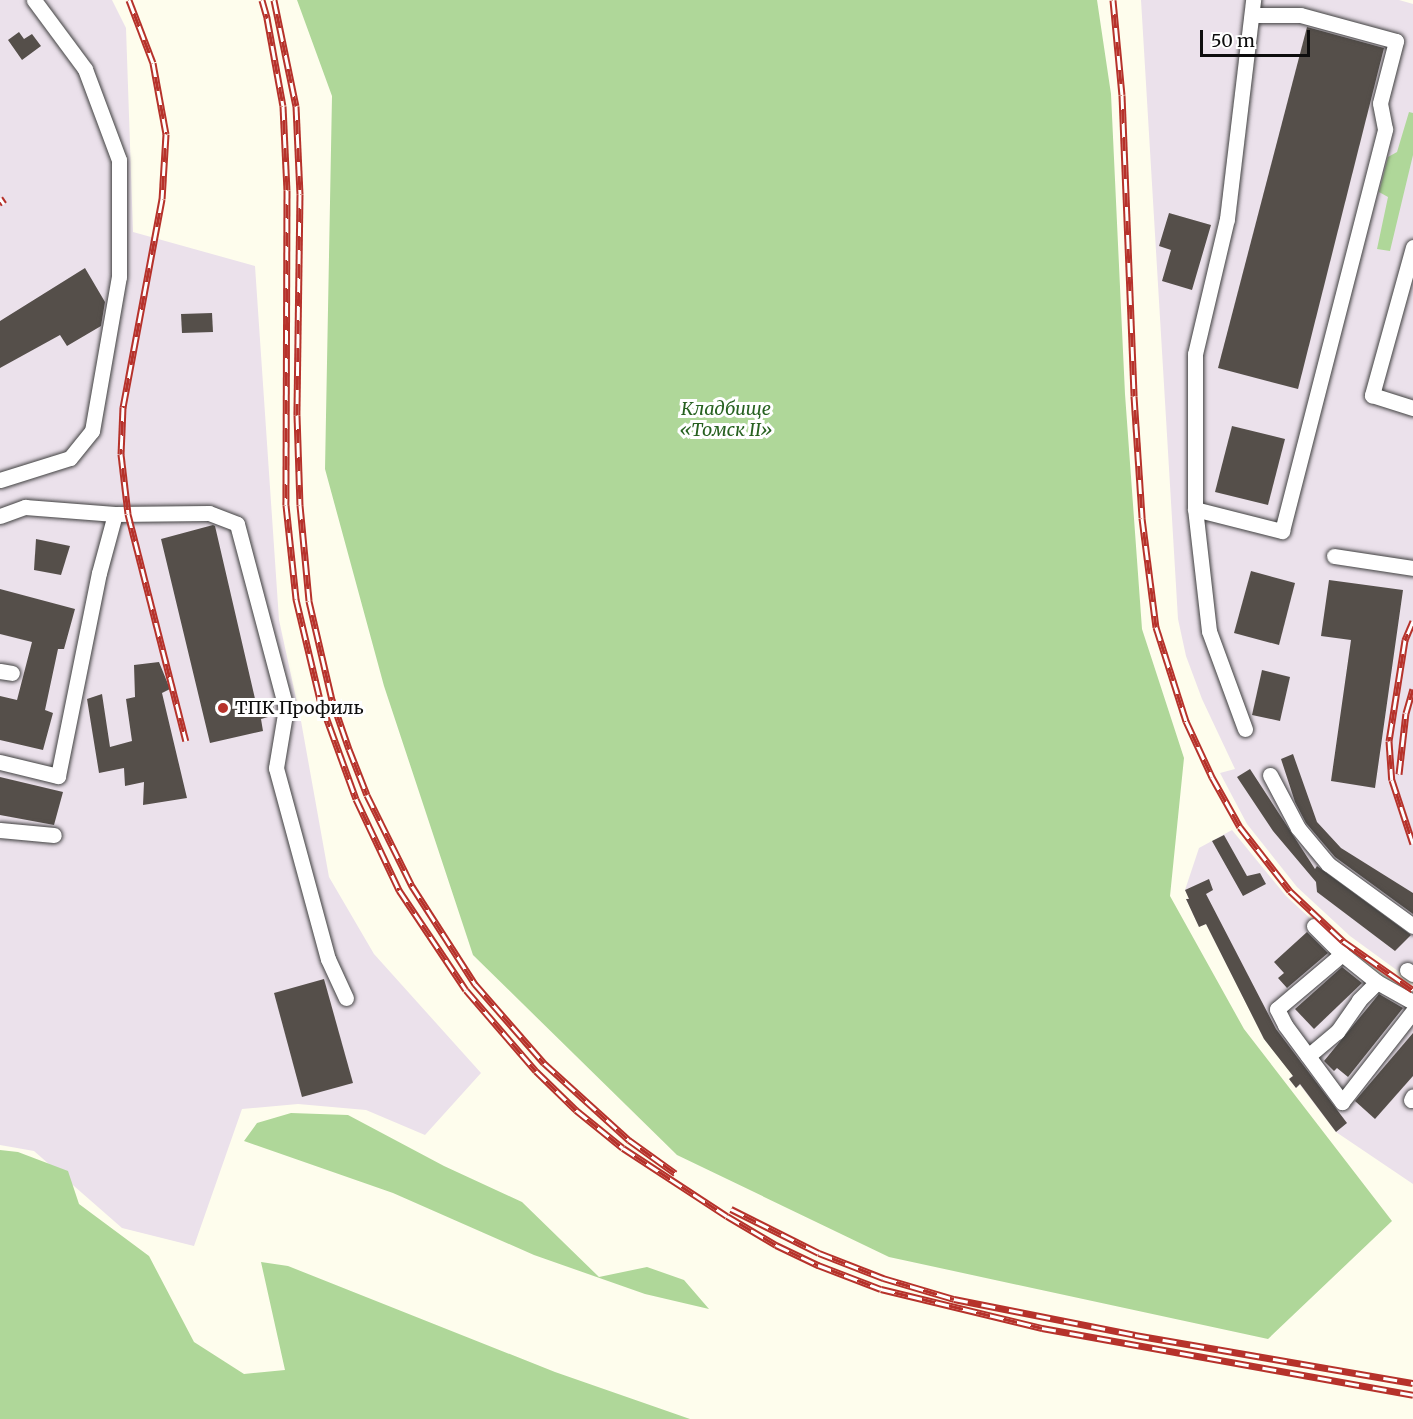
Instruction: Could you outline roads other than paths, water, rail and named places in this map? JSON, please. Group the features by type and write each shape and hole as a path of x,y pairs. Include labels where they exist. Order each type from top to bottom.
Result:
{"lane":[{"path":"3,474 70,458 92,431 119,277 119,159 85,69 33,0"},
{"path":"1195,509 1282,531 1385,129 1380,103 1396,41 1300,15 1253,7 1227,219 1195,354 1195,509 1209,631 1245,729"},
{"path":"1413,246 1372,394 1413,408"},
{"path":"0,516 26,507 115,514 209,513 237,524 286,708 276,768 328,959 346,998"},
{"path":"0,762 58,776 99,573 115,514"},
{"path":"1334,556 1413,568"},
{"path":"1270,775 1298,828 1328,864 1413,926"},
{"path":"0,830 54,835"},
{"path":"1314,926 1342,954 1377,982 1413,1002"},
{"path":"1342,954 1277,1009 1342,1102 1413,1011"},
{"path":"1308,1056 1337,1032 1359,1000 1377,982"}],"railway":[{"path":"129,0 153,63 166,134 162,199 123,407 121,454 128,514 186,741"},
{"path":"262,0 283,106 287,190 286,505 296,599 320,700 356,799 399,890 466,990 536,1071 576,1110 623,1148 727,1216 776,1245 818,1265 881,1289 1042,1328 1413,1395"},
{"path":"274,0 296,106 300,194 297,415 300,505 309,601 332,700 367,795 412,886 475,984 544,1063 629,1140 675,1173"},
{"path":"1113,0 1122,95 1134,396 1142,518 1156,627 1186,721 1212,777 1240,827 1290,891 1343,941 1413,990"},
{"path":"0,198 4,204"},
{"path":"1413,621 1405,640 1389,741 1392,780 1413,844"},
{"path":"1399,774 1406,713 1413,689"},
{"path":"731,1209 819,1253 883,1278 954,1299 1135,1335 1413,1383"}],"place":[{"name":"ТПК Профиль","path":"223,708"}],"park label":[{"name":"Кладбище «Томск II»","path":"726,420"}]}
